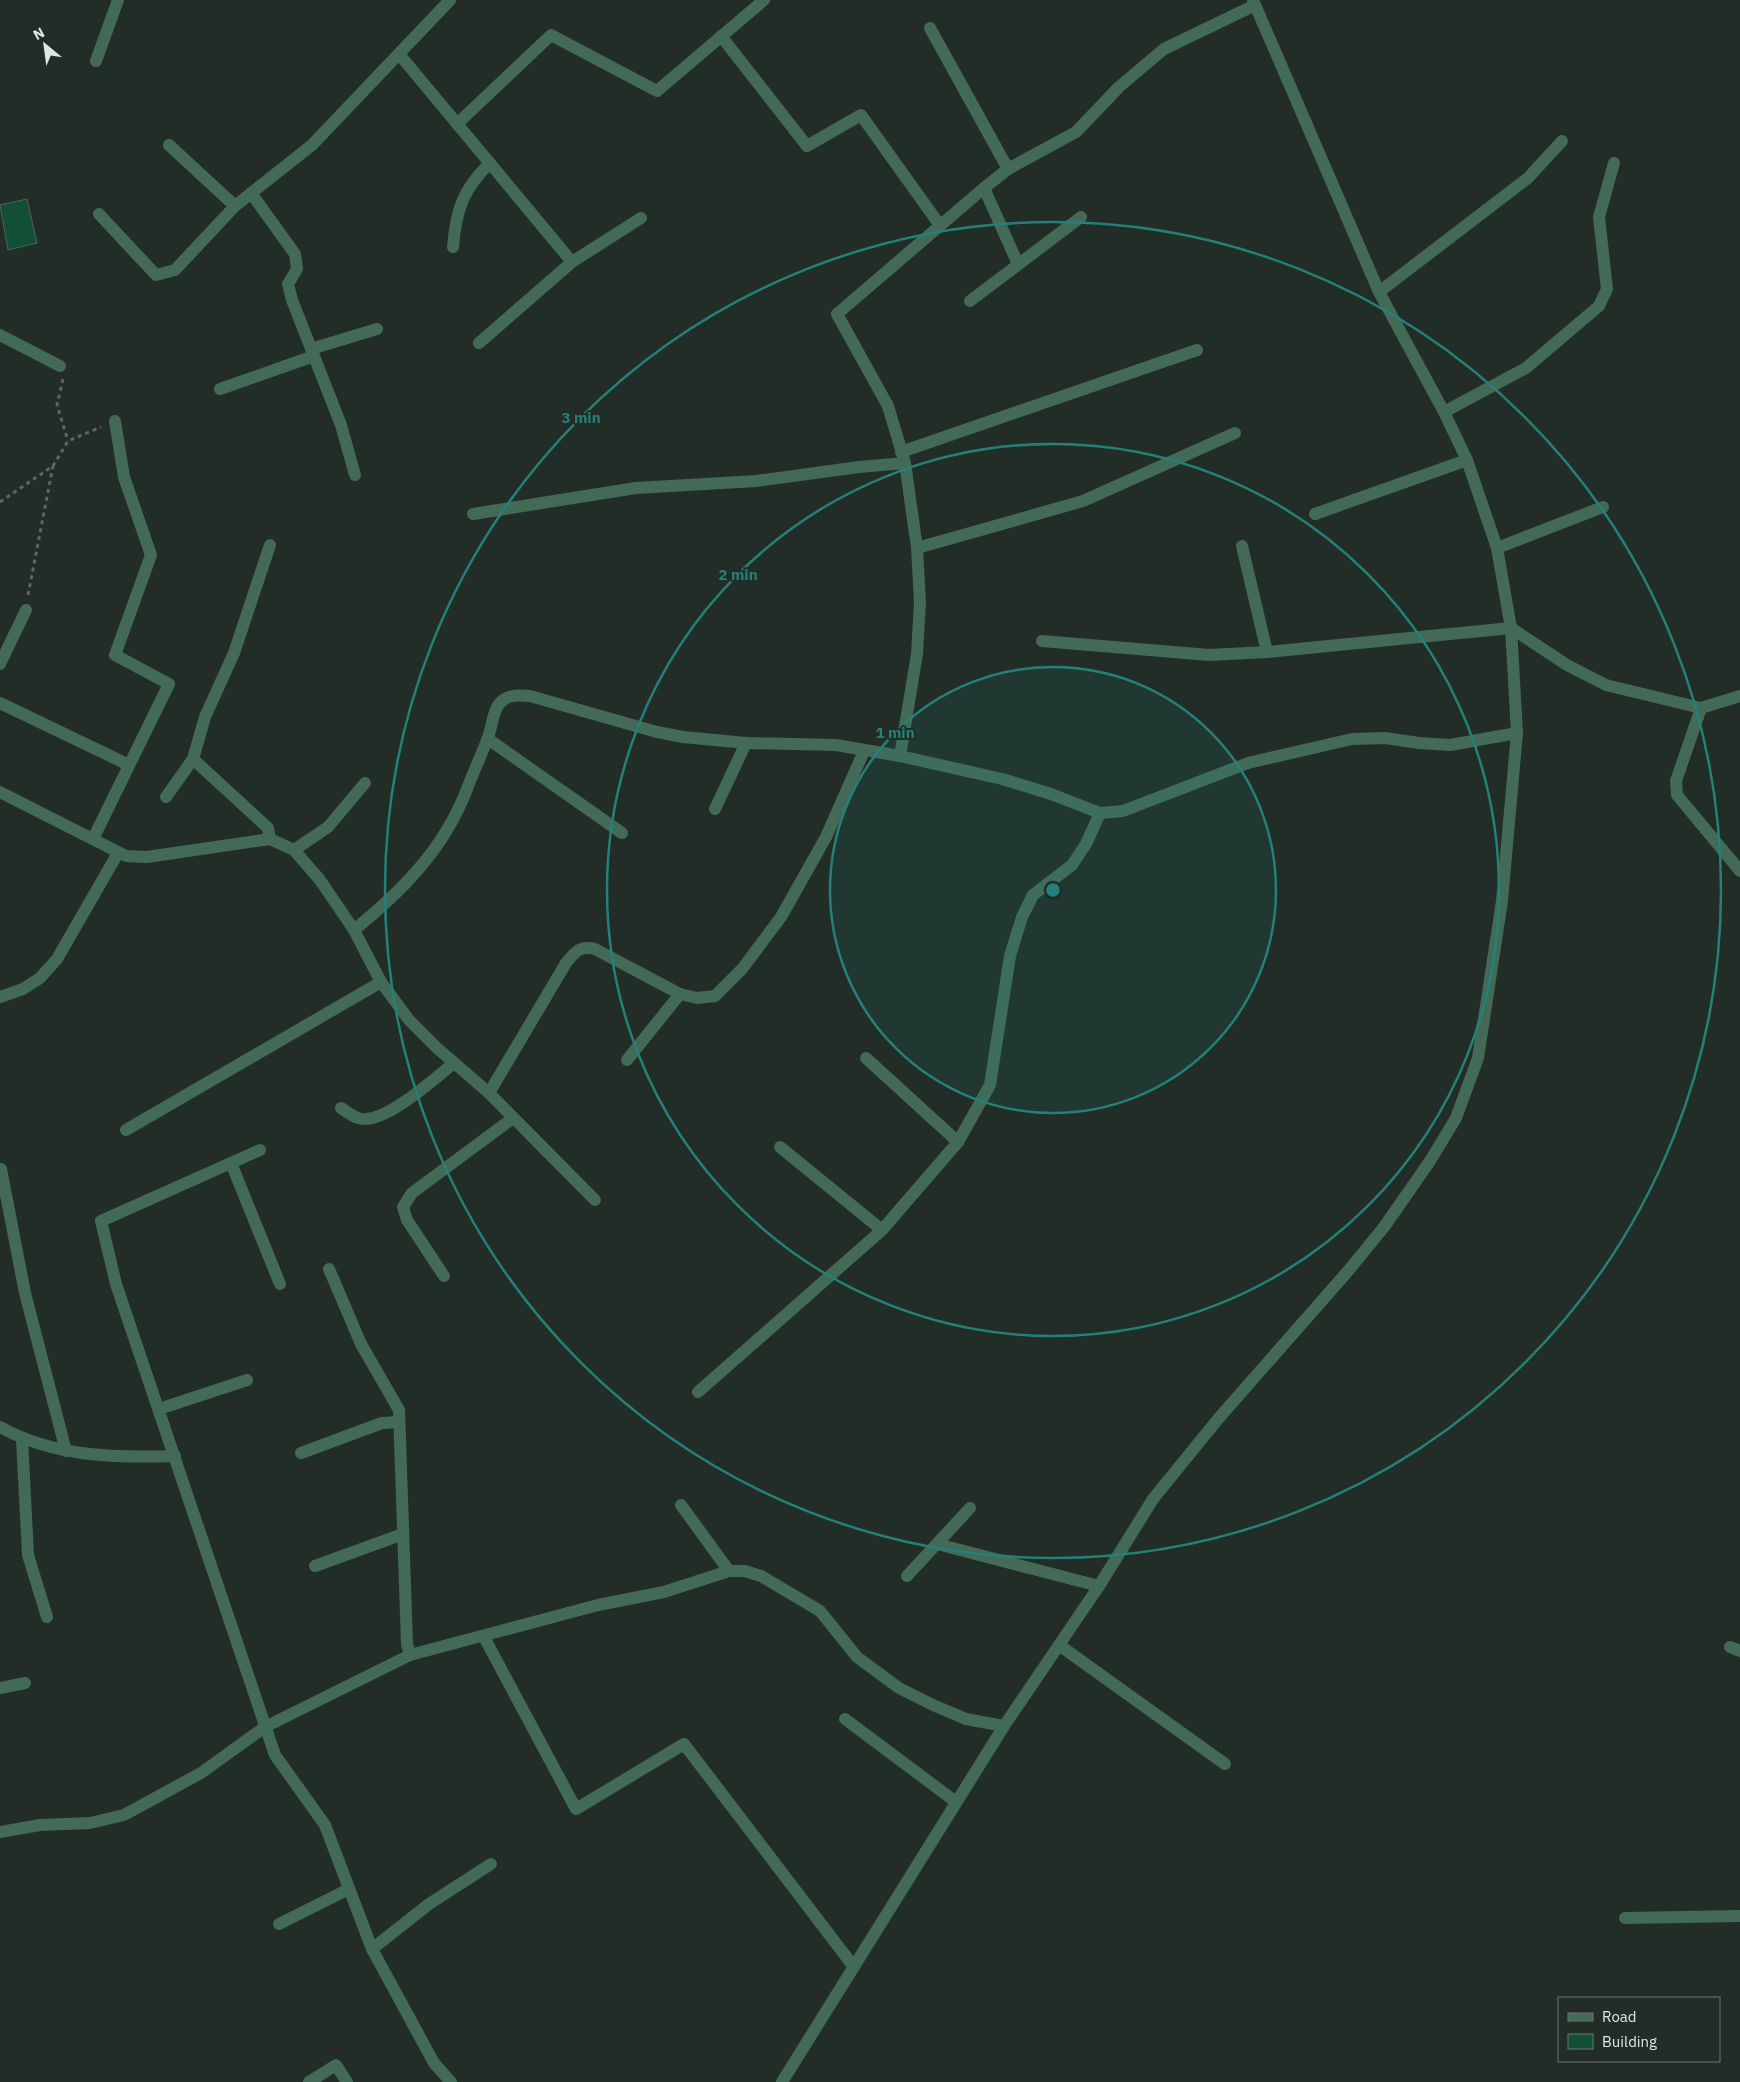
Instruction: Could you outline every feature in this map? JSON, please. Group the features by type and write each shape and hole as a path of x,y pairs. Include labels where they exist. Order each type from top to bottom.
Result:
{"street":[{"path":"96,62 118,0"},
{"path":"99,214 156,275 175,270 235,206 312,145 450,0"},
{"path":"457,124 551,35 657,91 764,0"},
{"path":"782,2082 1004,1726 1099,1586 1153,1499 1218,1419 1348,1271 1384,1227 1430,1161 1456,1118 1478,1058 1502,901 1517,733 1511,628 1497,548 1467,460 1444,412 1379,292 1254,2 1164,50 1120,87 1076,132 1008,169 939,224 837,314 888,406 903,458 917,548 920,602 918,654 900,756"},
{"path":"930,28 1008,169"},
{"path":"721,36 808,146 861,114 939,224"},
{"path":"399,54 572,262"},
{"path":"1379,292 1528,178 1562,141"},
{"path":"169,145 235,206"},
{"path":"453,247 455,218 464,194 490,163"},
{"path":"1444,412 1526,368 1600,306 1607,289 1599,218 1614,163"},
{"path":"984,188 1018,264"},
{"path":"251,193 295,254 297,269 288,284 292,300 341,425 355,475"},
{"path":"970,301 1081,217"},
{"path":"479,343 572,262 641,218"},
{"path":"220,389 377,329"},
{"path":"0,335 60,366"},
{"path":"473,514 636,488 756,481 859,467 903,458 1197,350"},
{"path":"93,839 169,684 115,655 152,555 124,477 115,421"},
{"path":"917,548 1083,501 1234,433"},
{"path":"1315,514 1467,460"},
{"path":"1497,548 1603,507"},
{"path":"166,797 193,759 205,718 234,653 270,545"},
{"path":"1242,546 1267,652"},
{"path":"0,664 26,610"},
{"path":"1042,641 1209,654 1267,652 1511,628 1568,665 1606,685 1701,708 1740,696"},
{"path":"354,930 404,886 441,841 464,798 488,739 497,706 504,698 515,695 530,696 657,732 746,743 836,745 900,756 1002,779 1052,794 1100,813 1123,811 1248,763 1352,739 1385,738 1419,744 1450,745 1517,733"},
{"path":"0,703 129,765"},
{"path":"1701,708 1676,781 1677,795 1740,872"},
{"path":"488,739 622,833"},
{"path":"714,809 746,743"},
{"path":"489,1093 566,963 576,950 586,946 595,949 680,994 697,998 715,996 742,969 780,917 826,837 864,751"},
{"path":"193,759 268,828 270,839"},
{"path":"294,850 328,827 365,783"},
{"path":"0,792 126,856 147,857 270,839 294,850 320,880 354,930 381,982 409,1020 489,1093 595,1200"},
{"path":"698,1392 882,1230 958,1142 990,1085 1010,956 1022,917 1034,895 1072,865 1086,844 1100,813"},
{"path":"0,997 23,989 35,982 56,958 118,852"},
{"path":"126,1130 381,982"},
{"path":"627,1060 680,994"},
{"path":"866,1058 958,1142"},
{"path":"341,1108 359,1119 376,1118 395,1108 454,1063"},
{"path":"444,1276 407,1220 403,1207 412,1193 513,1118"},
{"path":"780,1147 882,1230"},
{"path":"260,1150 102,1221 116,1284 275,1756 324,1825 372,1949 434,2063 451,2082"},
{"path":"231,1163 280,1284"},
{"path":"2,1169 25,1293 66,1452"},
{"path":"329,1268 361,1344 399,1410 406,1644 410,1655"},
{"path":"159,1409 247,1380"},
{"path":"301,1453 382,1423 399,1422"},
{"path":"0,1427 22,1439 66,1452 124,1457 175,1456"},
{"path":"22,1439 28,1555 47,1617"},
{"path":"681,1505 729,1571"},
{"path":"907,1576 970,1508"},
{"path":"315,1566 403,1534"},
{"path":"937,1544 1099,1586"},
{"path":"0,1832 40,1825 90,1823 124,1815 164,1795 200,1773 265,1727 410,1655 484,1637 598,1605 664,1592 729,1571 745,1570 761,1576 820,1611 857,1657 899,1688 933,1706 966,1719 1004,1726"},
{"path":"484,1637 576,1809 684,1744 854,1967"},
{"path":"1059,1644 1225,1764"},
{"path":"0,1688 25,1683"},
{"path":"845,1719 956,1802"},
{"path":"372,1949 428,1904 491,1864"},
{"path":"279,1924 349,1889"},
{"path":"1625,1918 1740,1916"},
{"path":"309,2082 336,2064 347,2082"}],"path":[{"path":"60,366 64,372 56,406 68,441"},
{"path":"26,610 34,554 53,466 68,441 115,421"},
{"path":"0,502 53,466"}],"building":[{"path":"27,199 37,243 8,250 0,205"}]}
